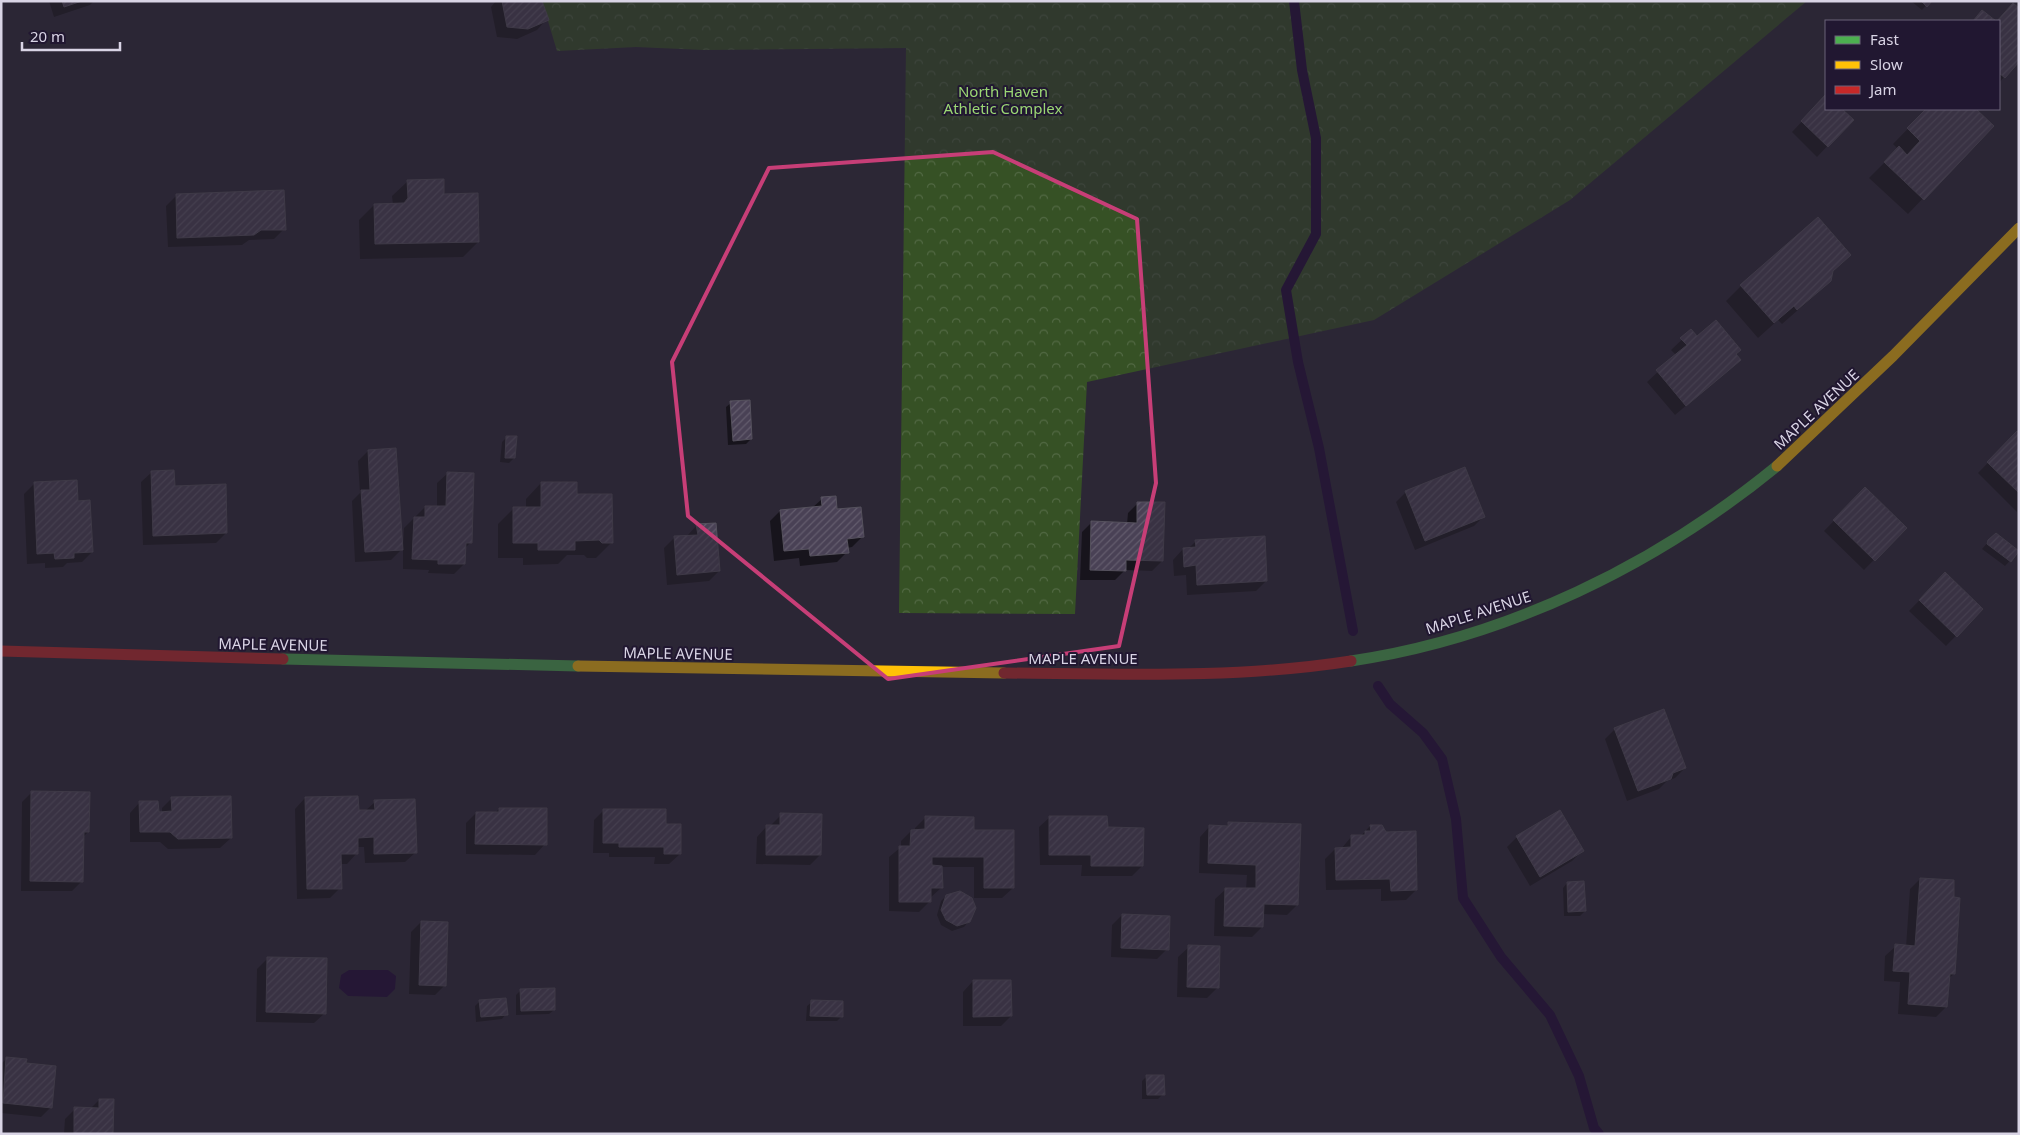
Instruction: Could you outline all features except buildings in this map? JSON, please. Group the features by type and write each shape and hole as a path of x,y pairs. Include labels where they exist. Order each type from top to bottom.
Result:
{"main road":[{"name":"MAPLE AVENUE","path":"1,651 866,672 1084,673 1277,671 1346,662 1401,650 1492,626 1540,608 1594,584 1642,559 1705,519 1756,483 1798,448 1876,374 2019,228"}],"highlighted area":[{"path":"993,152 1137,219 1156,483 1119,646 888,679 688,516 672,362 769,168"}],"green space":[{"name":"North Haven Athletic Complex","path":"542,1 1807,1 1570,200 1374,320 1087,382 1075,614 899,613 906,48 704,50 636,47 557,51"}],"shaded area":[{"path":"349,970 388,970 396,976 395,989 387,997 348,996 339,988 341,975"}],"waterway":[{"path":"1294,1 1302,70 1316,138 1316,234 1286,290 1298,362 1319,448 1353,631"},
{"path":"1378,686 1390,704 1423,733 1442,759 1456,819 1463,898 1501,957 1550,1015 1579,1076 1594,1128 1599,1134"}],"traffic: fast":[{"path":"1351,661 1409,650 1466,635 1522,615 1577,592 1630,565 1681,535 1730,502 1777,466"},
{"path":"283,659 578,666"}],"traffic: slow":[{"path":"1777,466 1893,356 2019,228"},
{"path":"578,666 1004,673"}],"traffic: jam":[{"path":"1,651 283,659"},
{"path":"1004,673 1221,673 1265,671 1351,661"}]}
